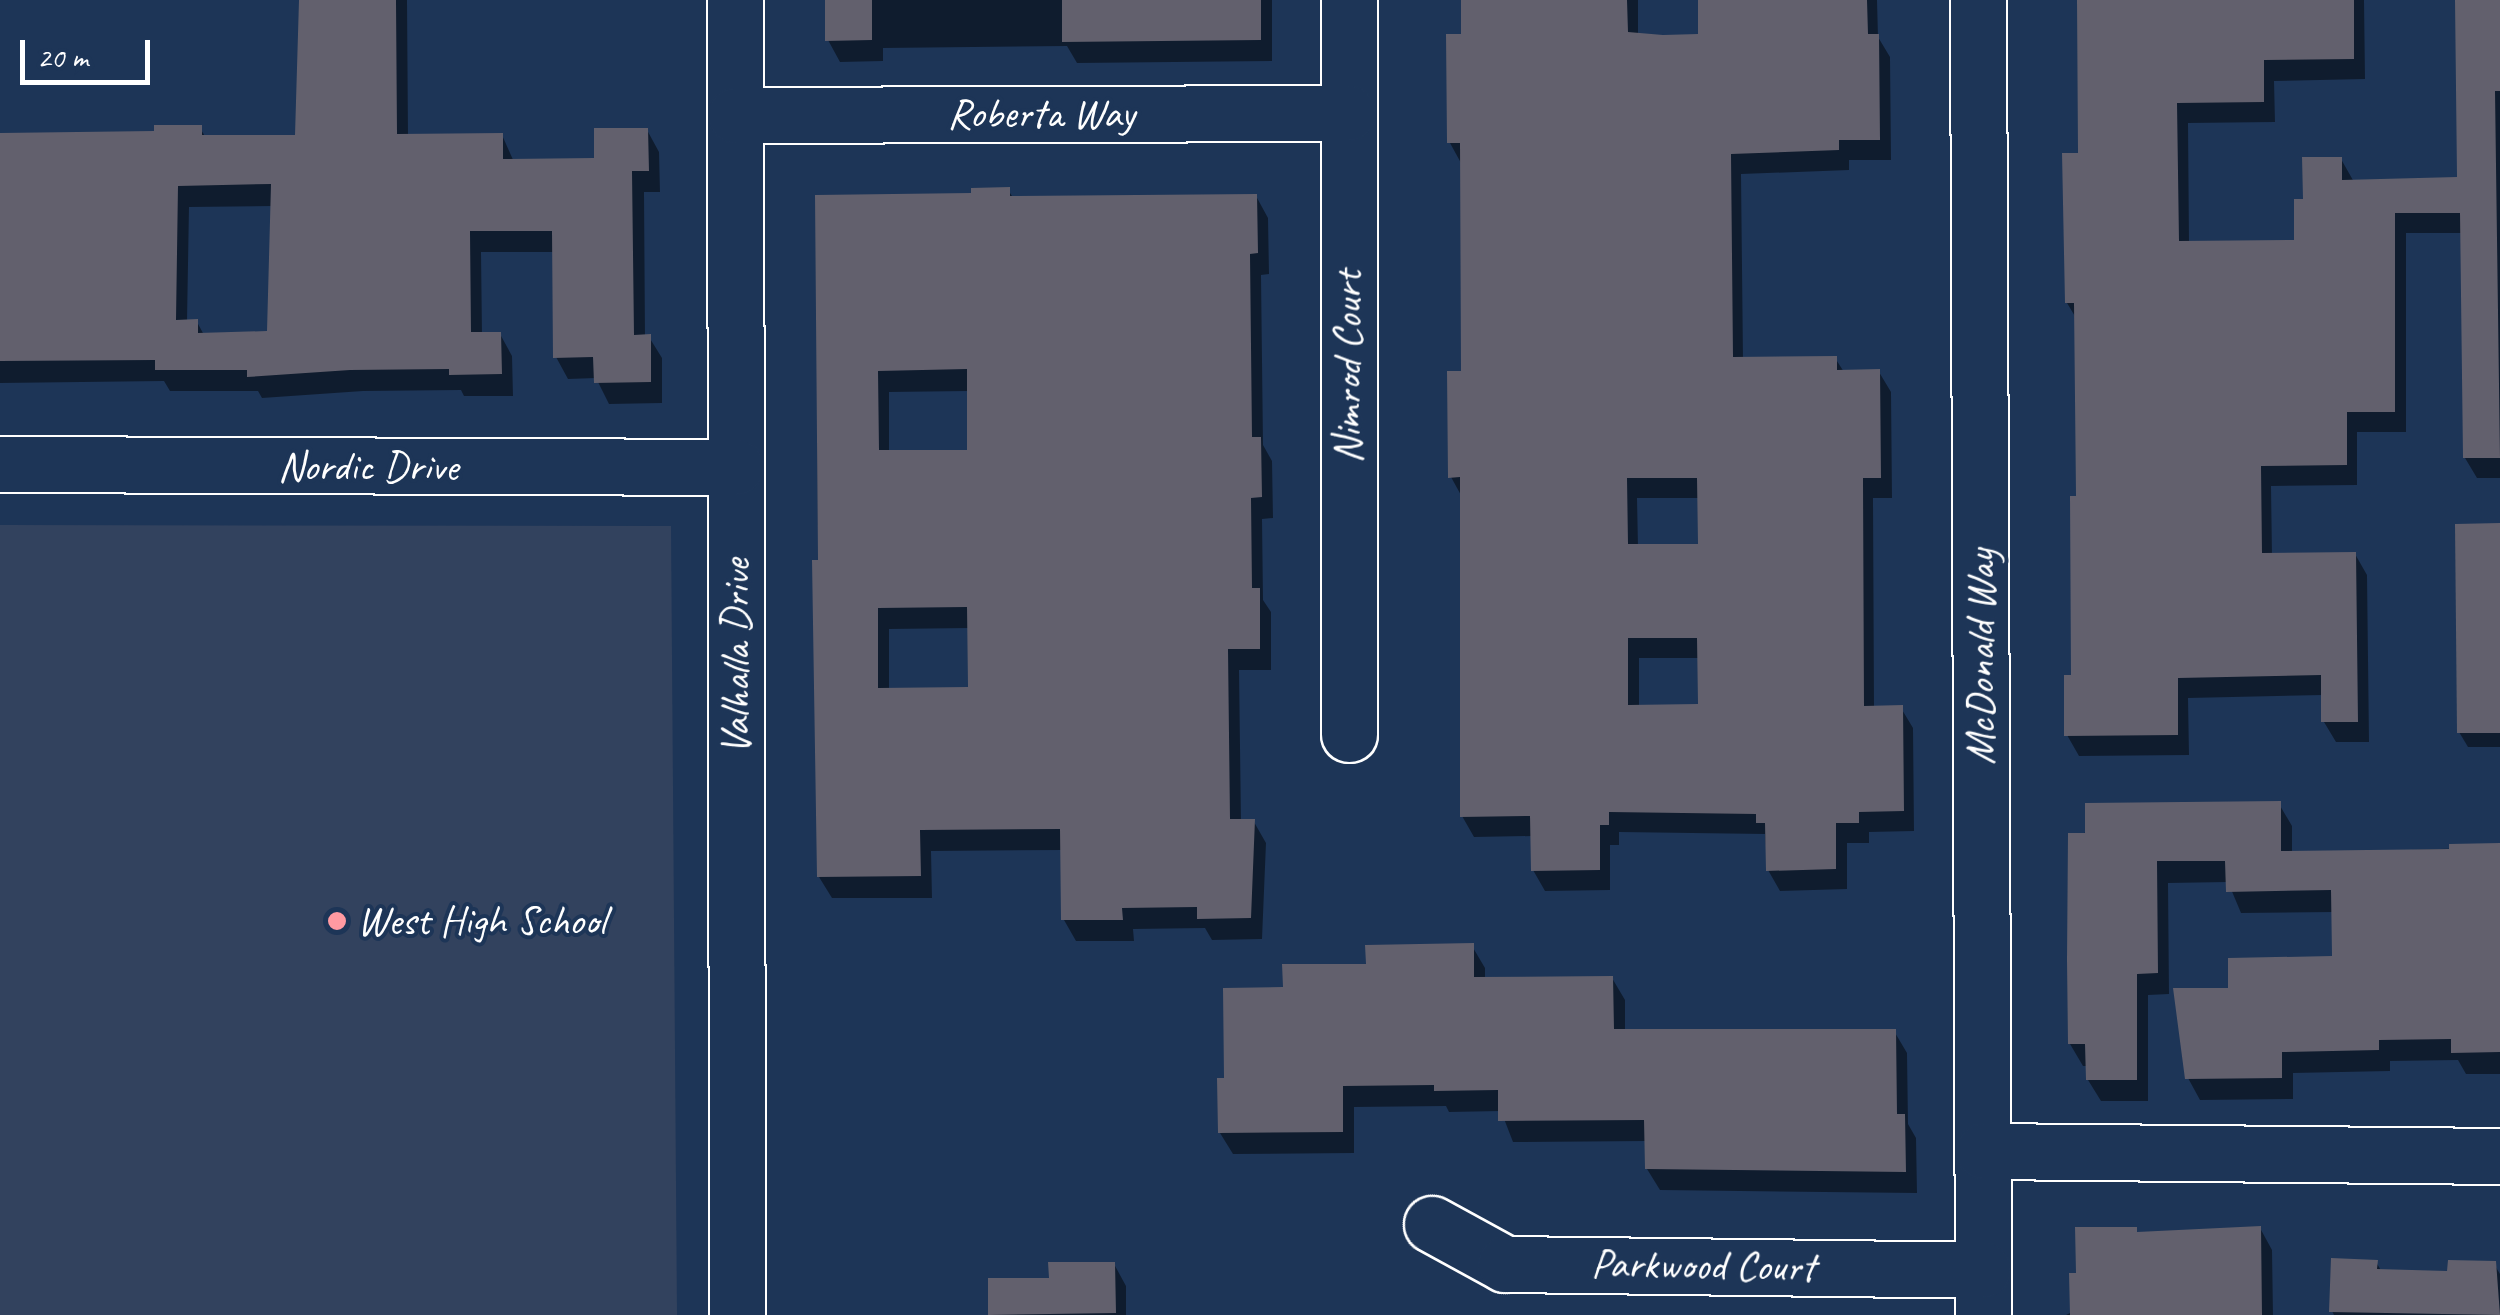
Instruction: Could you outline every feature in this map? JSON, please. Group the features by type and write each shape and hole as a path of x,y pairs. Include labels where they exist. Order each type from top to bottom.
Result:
{"street":[{"name":"Valhalla Drive","path":"736,0 737,1315"},
{"name":"Nimrod Court","path":"1348,0 1349,734"},
{"name":"McDonald Way","path":"1978,0 1983,1292"},
{"name":"Roberta Way","path":"735,114 1348,113"},
{"name":"Nordic Drive","path":"0,464 736,467"},
{"path":"1982,1150 2500,1156"},
{"name":"Parkwood Court","path":"1432,1224 1505,1264 1983,1292"}],"shaded area":[{"name":"West High School","path":"0,525 671,526 677,1315 0,1315"}],"building":[{"path":"299,0 396,0 397,134 503,133 503,159 594,158 594,128 648,128 649,171 632,171 634,335 651,334 651,382 594,383 593,357 553,358 552,231 470,231 471,332 501,332 502,374 449,375 449,369 350,370 247,377 247,370 155,370 155,360 0,361 0,133 154,131 154,125 202,125 202,135 295,135","holes":["271,184 267,331 198,333 198,319 176,320 178,186"]},
{"path":"825,0 872,0 872,40 825,41"},
{"path":"1062,0 1261,0 1261,40 1062,42"},
{"path":"1461,0 1627,0 1628,32 1663,35 1698,34 1698,0 1867,0 1868,34 1879,34 1880,140 1839,140 1839,150 1731,154 1733,357 1837,356 1837,370 1880,369 1881,478 1863,478 1864,706 1903,705 1904,811 1859,812 1859,823 1836,823 1836,869 1766,871 1765,823 1756,823 1756,814 1609,812 1609,825 1600,825 1600,870 1531,871 1530,816 1460,817 1460,477 1448,478 1447,371 1461,371 1460,143 1447,143 1446,34 1461,34","holes":["1627,478 1697,478 1698,544 1628,544","1628,638 1697,638 1698,704 1628,705"]},
{"path":"2077,0 2354,0 2354,59 2264,60 2264,102 2177,103 2179,241 2294,240 2294,199 2303,199 2302,157 2342,157 2342,180 2457,177 2455,0 2500,0 2500,91 2495,91 2500,458 2463,458 2460,213 2395,213 2395,412 2347,412 2347,465 2261,466 2262,553 2356,552 2358,722 2321,722 2321,675 2178,678 2178,735 2064,736 2064,675 2071,675 2070,496 2076,496 2074,303 2065,303 2062,153 2078,153"},
{"path":"1010,187 1010,196 1257,194 1258,253 1250,254 1252,437 1261,437 1262,497 1251,498 1252,588 1260,588 1260,649 1228,649 1230,819 1255,819 1251,918 1197,919 1197,907 1122,908 1123,920 1061,920 1060,829 920,830 921,876 817,877 812,560 818,560 815,195 971,193 971,188","holes":["967,369 967,450 879,450 878,371","967,607 968,687 878,688 878,608"]},
{"path":"2500,523 2500,733 2457,733 2455,524"},
{"path":"2281,801 2281,851 2449,849 2449,844 2500,843 2500,1052 2451,1053 2451,1039 2379,1040 2379,1050 2282,1052 2282,1078 2185,1079 2173,988 2228,988 2228,958 2332,956 2331,890 2226,892 2225,861 2157,861 2158,973 2137,974 2137,1080 2086,1080 2085,1044 2068,1044 2067,960 2068,833 2085,833 2085,803"},
{"path":"1474,943 1474,977 1613,976 1614,1029 1896,1029 1897,1114 1905,1114 1906,1172 1645,1169 1644,1120 1498,1121 1498,1090 1434,1091 1434,1085 1343,1086 1343,1132 1218,1133 1217,1078 1224,1078 1223,988 1283,987 1282,964 1366,964 1365,945"},
{"path":"2261,1226 2262,1315 2070,1315 2069,1273 2076,1273 2075,1227 2137,1227 2137,1232"},
{"path":"2331,1258 2378,1260 2377,1269 2447,1271 2448,1260 2496,1261 2500,1315 2329,1312"},
{"path":"1048,1262 1115,1262 1116,1313 988,1315 988,1278 1049,1278"}],"place":[{"name":"West High School","path":"337,921"}]}
